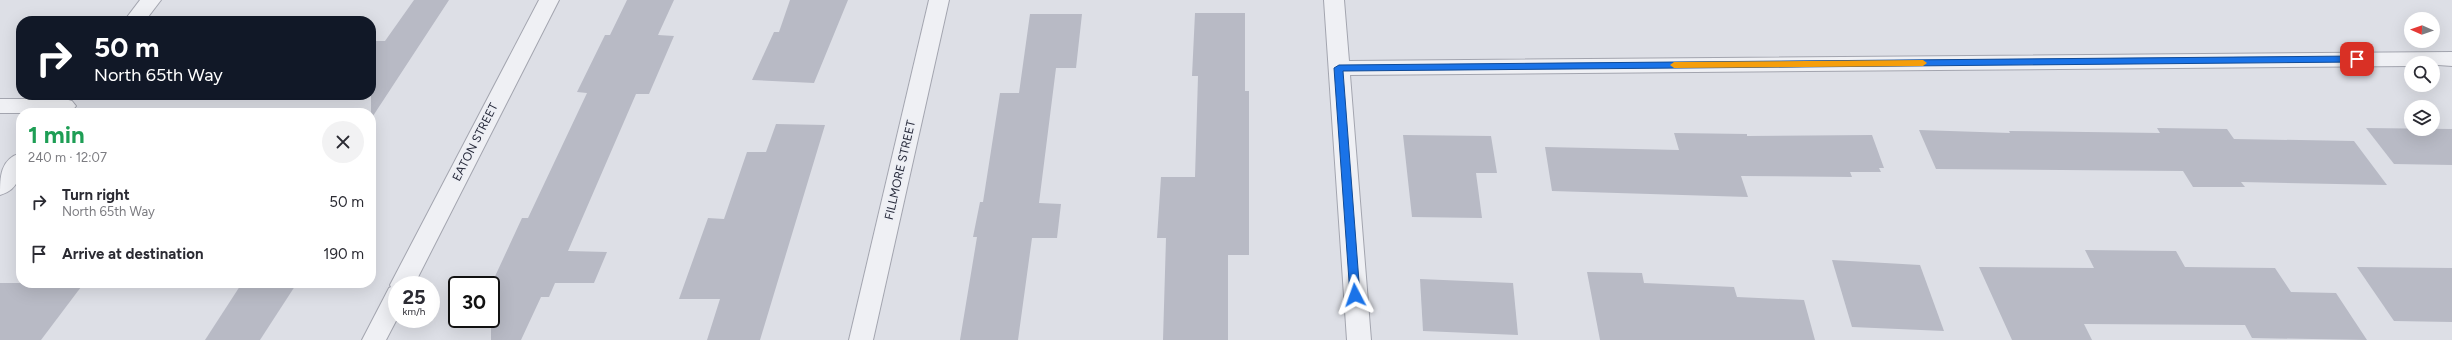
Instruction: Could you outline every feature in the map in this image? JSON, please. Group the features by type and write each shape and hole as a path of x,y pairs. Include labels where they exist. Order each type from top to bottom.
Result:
{"street":[{"path":"138,16 151,0"},
{"name":"EATON STREET","path":"407,276 549,0"},
{"name":"FILLMORE STREET","path":"861,340 939,0"},
{"path":"1334,0 1359,340"},
{"path":"1339,68 2452,58"},
{"path":"0,106 66,105"},
{"path":"0,186 16,167"},
{"path":"374,340 388,313"}],"building":[{"path":"414,0 449,0 376,111 376,108 371,108 371,100 376,100 376,41 385,41"},
{"path":"627,0 674,0 658,35 674,36 649,94 636,94 568,251 607,252 594,283 555,283 549,297 541,297 521,340 491,340 491,328 500,328 500,276 495,276 522,218 528,218 587,93 577,92 605,35 610,35"},
{"path":"790,0 848,0 814,83 752,80 774,32 779,32"},
{"path":"1195,13 1245,13 1245,91 1249,91 1249,255 1228,255 1228,340 1163,340 1166,238 1157,238 1161,177 1195,177 1198,76 1192,76"},
{"path":"1030,14 1082,14 1076,68 1056,68 1039,203 1061,204 1057,238 1032,238 1018,340 960,340 977,237 973,237 980,202 983,202 1000,93 1019,93"},
{"path":"776,124 825,125 760,340 707,340 720,299 679,299 708,218 724,219 747,152 766,152"},
{"path":"2157,128 2227,129 2234,139 2354,141 2387,185 2241,182 2245,187 2193,187 2183,171 1936,169 1919,130 2010,133 2009,131 2160,133"},
{"path":"2366,128 2404,128 2404,136 2440,136 2440,129 2452,129 2452,165 2394,164"},
{"path":"1674,133 1747,134 1747,136 1872,135 1884,168 1879,168 1881,172 1850,172 1852,177 1741,176 1748,197 1552,191 1545,147 1679,150"},
{"path":"1403,135 1491,136 1497,173 1476,173 1482,218 1412,217"},
{"path":"2085,250 2176,251 2185,267 2275,268 2291,292 2336,293 2367,340 2252,338 2245,325 2084,324 2092,340 2012,340 1979,267 2094,268"},
{"path":"1832,260 1920,265 1944,331 1852,327"},
{"path":"2357,267 2452,268 2452,322 2394,321"},
{"path":"1587,272 1642,273 1644,283 1734,287 1737,297 1804,300 1815,340 1600,340"},
{"path":"1420,279 1513,283 1518,335 1423,331"},
{"path":"0,283 16,283 16,288 80,288 41,340 0,340"},
{"path":"239,288 294,288 260,340 205,340"}],"slow traffic":[{"path":"1674,65 1923,63"}],"route":[{"path":"1355,295 1339,68 2357,59"}]}
